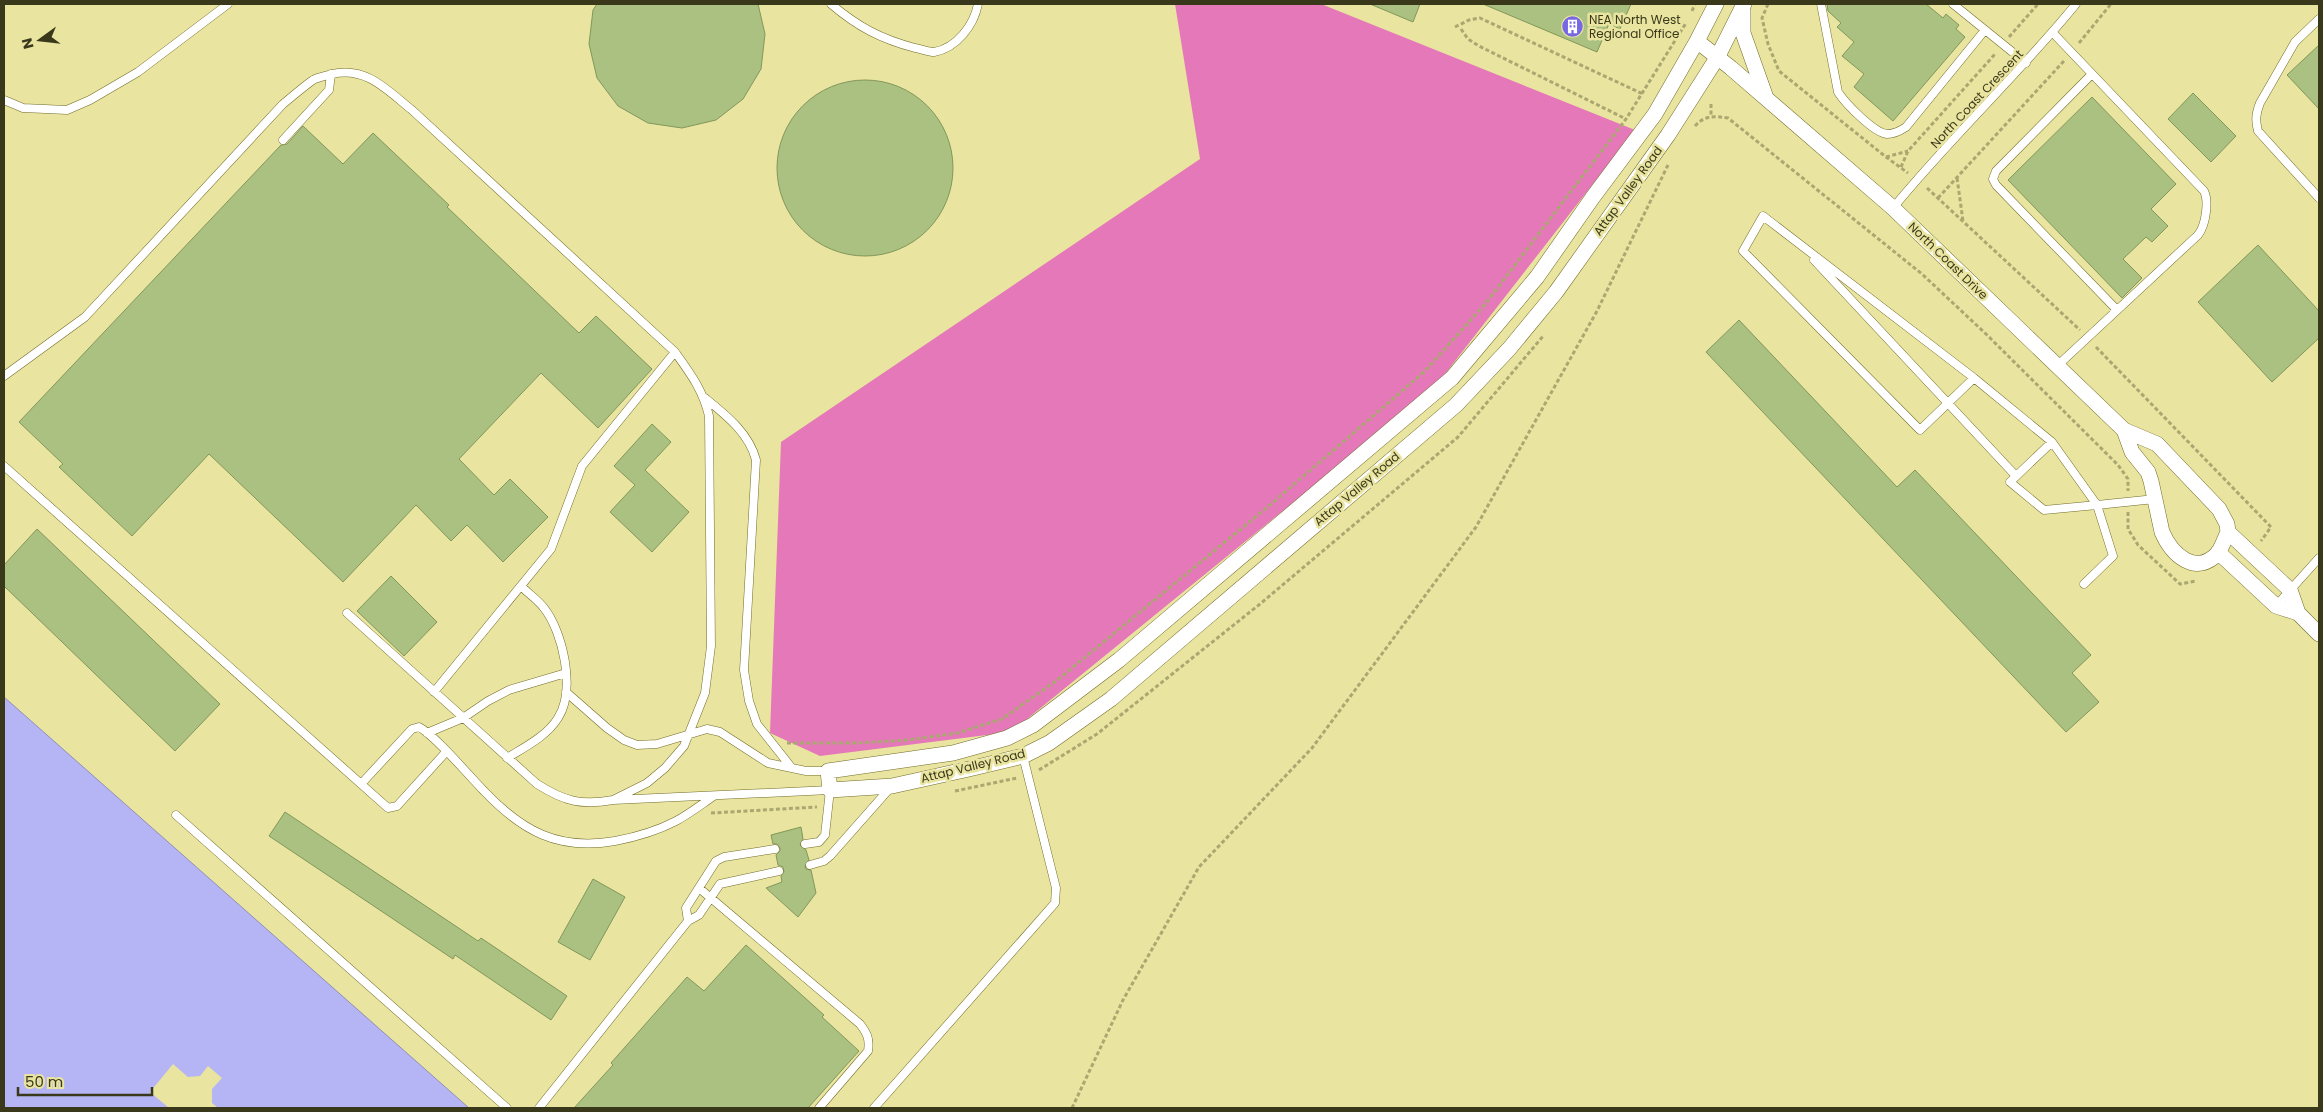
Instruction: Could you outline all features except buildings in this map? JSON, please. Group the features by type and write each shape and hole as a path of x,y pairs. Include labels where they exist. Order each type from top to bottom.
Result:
{"street":[{"name":"Attap Valley Road","path":"830,790 892,786 1023,756 1049,743 1110,699 1456,405 1509,349 1556,292 1665,120 1697,41 1716,4"},
{"name":"Attap Valley Road","path":"828,771 953,753 1007,738 1033,725 1119,660 1452,378 1537,277 1593,197 1665,120 1717,58 1744,5"},
{"name":"North Coast Drive","path":"1744,5 1743,33 1753,66 1767,99"},
{"name":"North Coast Drive","path":"1697,41 1893,208 2124,430 2157,444 2219,509 2227,524 2228,532"},
{"path":"1537,277 1556,292"},
{"name":"North Coast Drive","path":"2124,430 2132,452 2148,472 2165,540 2182,559 2191,564 2200,564 2218,552"},
{"path":"2298,613 2276,606 2218,552 2228,532 2290,590 2298,613 2319,634"},
{"path":"828,771 830,790"}],"lane":[{"path":"4,100 23,108 67,110 90,100 138,72 228,4"},
{"path":"831,4 854,23 886,39 933,52 958,41 976,16 978,4"},
{"path":"1822,4 1838,92 1844,100 1879,132 1887,134 1898,132 1906,127 1985,30"},
{"path":"1953,4 2026,63"},
{"name":"North Coast Crescent","path":"1893,208 1917,179 2026,63 2076,4"},
{"path":"2319,19 2295,42 2260,102 2256,113 2256,122 2258,131 2319,198"},
{"path":"2052,33 2204,190 2207,200 2201,231 2057,366"},
{"path":"4,376 85,317 283,104 315,79 349,71 367,77 393,95 675,352 698,383 705,398 709,416 711,646 705,693 684,746 665,768 647,783 613,800"},
{"path":"283,140 329,90 331,74"},
{"path":"2091,75 1996,171 1993,179 1996,185 2118,310"},
{"path":"1974,378 1920,430 1743,251 1764,216 1974,378 2052,442 2097,505 2113,556 2084,584"},
{"path":"1800,244 2016,476"},
{"path":"434,692 552,549 553,540 584,461 675,352"},
{"path":"705,398 730,419 752,446 756,460 744,670 748,700 757,724 791,766"},
{"path":"2052,442 2010,482 2044,510 2155,499"},
{"path":"4,466 388,808 393,808 446,752"},
{"path":"2276,606 2319,558"},
{"path":"508,758 540,737 558,718 566,692 565,662 554,626 544,608 522,587"},
{"path":"346,613 537,784 558,797 580,803 830,790 823,837 819,842 805,844"},
{"path":"427,733 463,718 488,701 509,690 566,673"},
{"path":"566,692 607,728 624,740 638,745 657,744 707,729 720,732 768,762 806,771 828,771"},
{"path":"362,784 412,729 419,727 491,798 521,824 543,836 568,843 594,845 628,839 656,830 685,815 716,795"},
{"path":"874,1108 1055,903 1056,888 1023,756"},
{"path":"810,865 824,862 892,786"},
{"path":"176,814 507,1108"},
{"path":"688,920 686,908 716,861 721,858 774,849"},
{"path":"539,1108 688,920 699,916 720,884 779,871"},
{"path":"700,888 860,1024 868,1036 868,1051 819,1108"}],"path":[{"path":"774,743 864,743 908,740 957,733 1002,719 1056,681 1270,505 1424,372 1486,303 1626,119 1690,17 1695,4"},
{"path":"1768,4 1762,18 1768,44 1780,71 1886,157 1917,179 2088,337 2272,527 2251,553"},
{"path":"1901,167 1908,151 1970,84 2038,4"},
{"path":"1938,198 2071,53 2111,4"},
{"path":"1455,27 1469,20 1480,18 1643,94"},
{"path":"1461,29 1468,39 1479,46 1626,119"},
{"path":"1710,104 1711,116"},
{"path":"1688,133 1701,119 1711,116 1728,118 1922,274 2118,465 2128,478 2128,529 2138,544 2180,584 2202,579"},
{"path":"1886,157 1908,151"},
{"path":"1072,1108 1123,1000 1199,867 1312,748 1476,526 1597,311 1669,164"},
{"path":"1957,177 1963,222"},
{"path":"952,791 1028,776 1052,764 1097,734 1260,604 1458,437 1548,330"},
{"path":"685,815 828,806"}],"shaded area":[{"path":"1175,4 1321,4 1635,130 1434,388 1011,732 820,756 770,733 781,442 1200,159"}],"water":[{"path":"4,697 469,1108 4,1108"}],"pier":[{"path":"173,1064 188,1077 200,1076 208,1066 222,1078 212,1089 212,1103 218,1108 169,1108 150,1092"}],"place":[{"name":"NEA North West Regional Office","path":"1573,27"}]}
